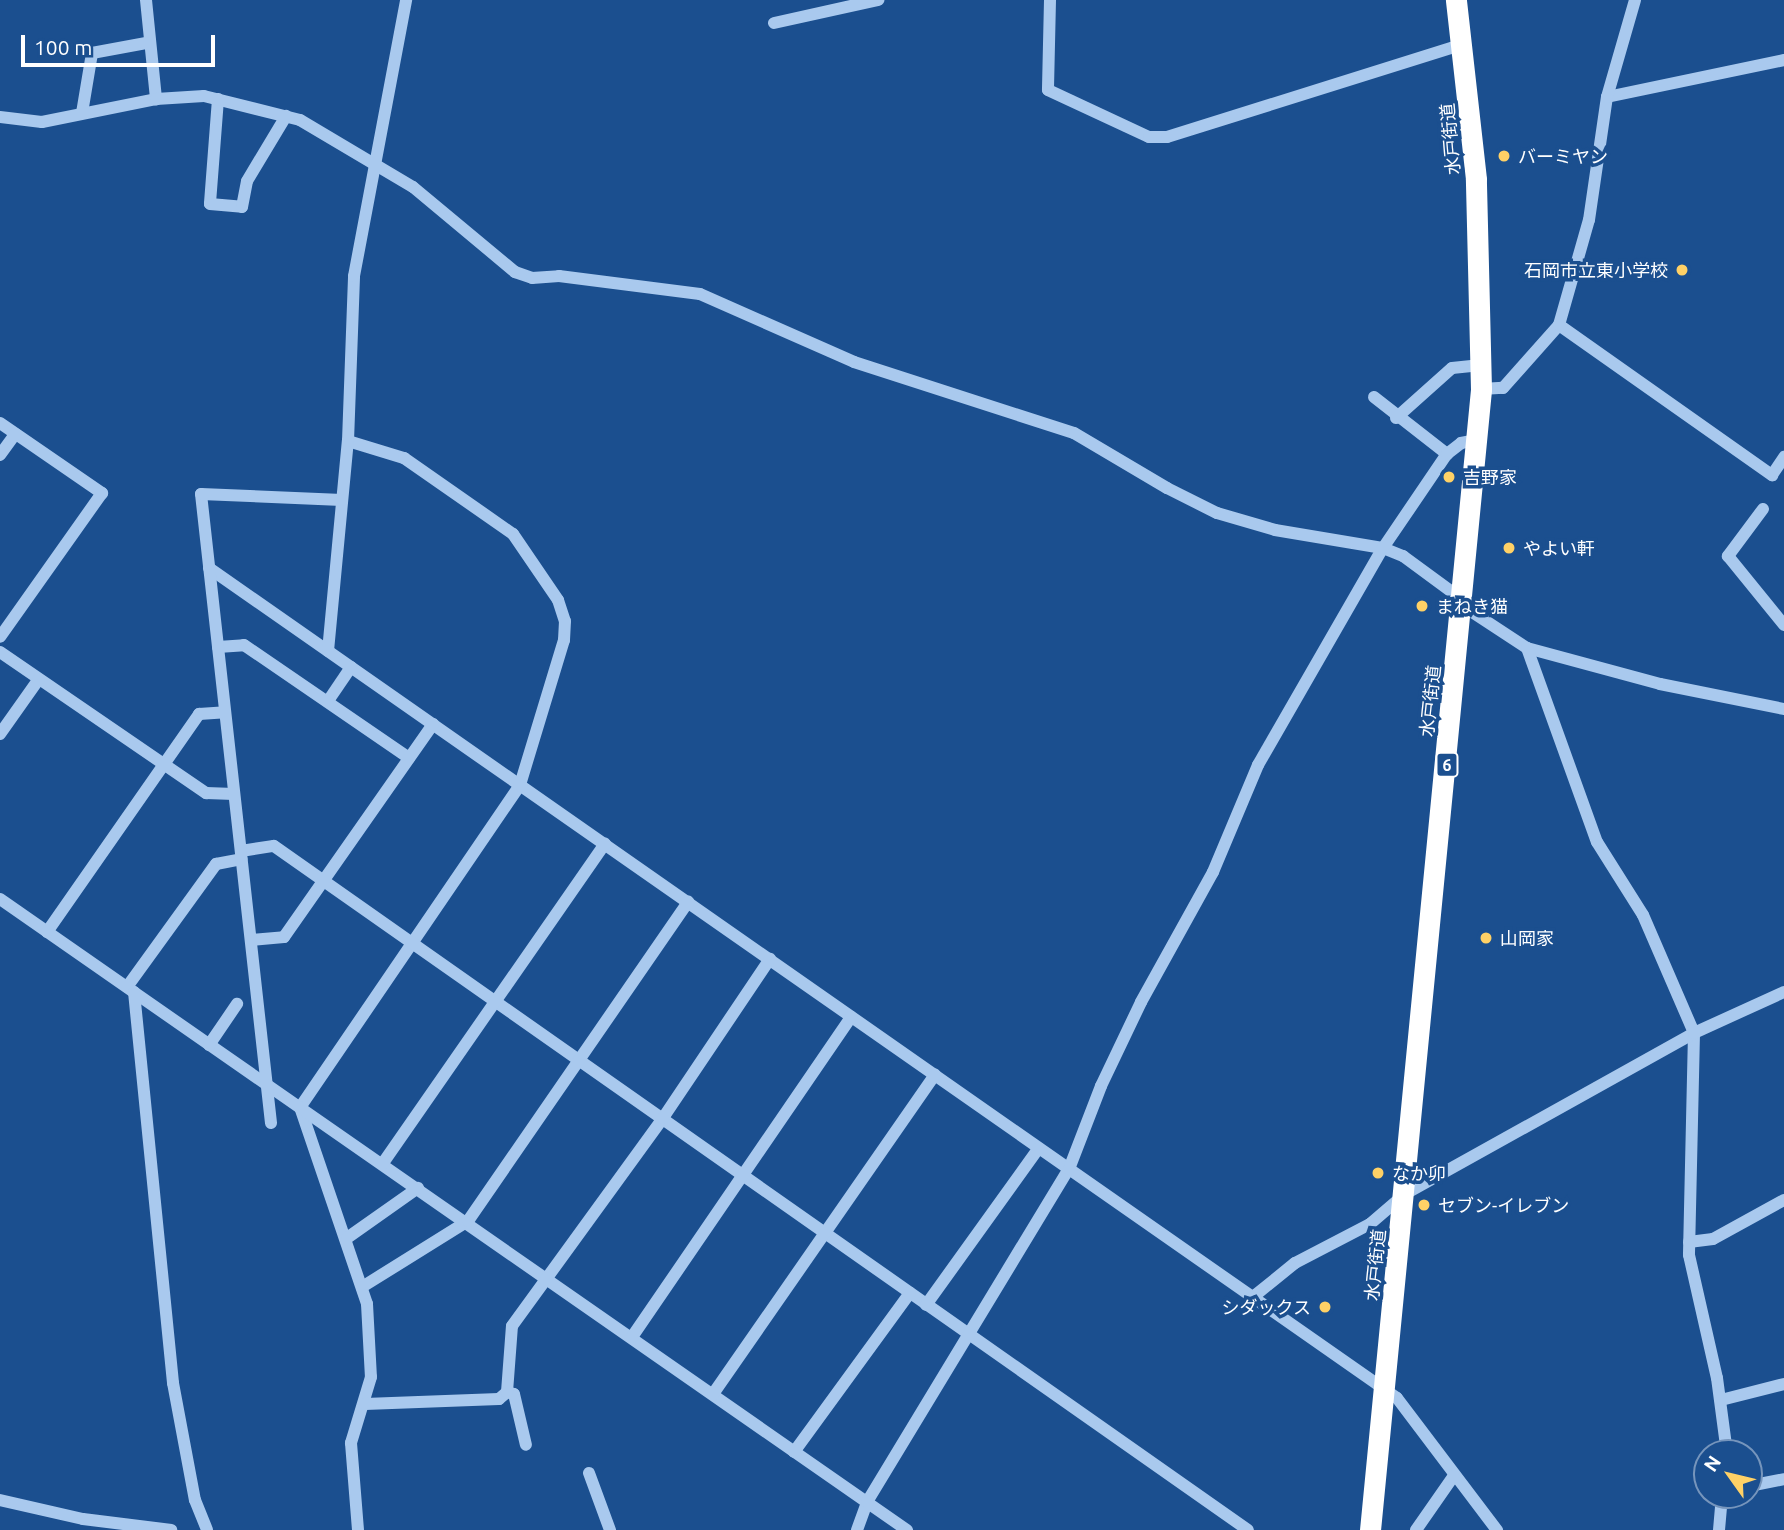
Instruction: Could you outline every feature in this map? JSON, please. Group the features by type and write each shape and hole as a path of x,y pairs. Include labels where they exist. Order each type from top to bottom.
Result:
{"highway":[{"name":"水戸街道","path":"1370,1530 1463,606 1481,389 1478,203 1463,44 1456,0"}],"street":[{"path":"146,0 156,99"},
{"path":"328,651 348,441 354,276 406,0"},
{"path":"774,23 878,0"},
{"path":"1051,0 1048,90 1149,138 1167,137 1463,44"},
{"path":"1481,389 1503,388 1559,325 1589,220 1607,97 1635,0"},
{"path":"82,113 92,53 146,43"},
{"path":"1607,97 1784,60"},
{"path":"0,117 42,122 156,99 218,99 286,116 316,128 413,187 515,272 532,278 559,276 700,294 854,362 1074,433 1217,513 1275,530 1383,548 1439,582 1463,606 1527,648 1660,684 1784,709"},
{"path":"218,99 210,204 242,207 247,181 286,116"},
{"path":"1559,325 1772,475 1784,457"},
{"path":"1396,418 1452,368 1481,365"},
{"path":"1374,397 1396,418 1447,454"},
{"path":"0,423 102,493 0,637"},
{"path":"0,455 15,433"},
{"path":"857,1530 867,1502 1069,1169 1101,1086 1213,872 1258,765 1383,548 1447,454 1461,443 1477,440"},
{"path":"300,1107 409,941 520,785 564,640 565,621 558,600 513,534 404,458 348,441"},
{"path":"271,1123 201,494 342,500"},
{"path":"1763,509 1728,556 1784,625"},
{"path":"209,568 1384,1389 1412,1413 1453,1478 1497,1530"},
{"path":"218,647 244,645 410,758"},
{"path":"1527,648 1597,842 1643,915 1693,1033 1689,1242 1721,1400 1725,1439"},
{"path":"0,652 206,793 234,794"},
{"path":"328,701 351,667"},
{"path":"0,734 39,679"},
{"path":"47,932 199,714 225,712"},
{"path":"251,940 284,937 433,724"},
{"path":"383,1163 605,845"},
{"path":"207,1530 195,1500 173,1382 130,990 216,864 274,846 1248,1530"},
{"path":"0,899 546,1275 907,1530"},
{"path":"362,1287 467,1221 688,902"},
{"path":"365,1404 499,1399 507,1392 512,1326 546,1275 663,1118 769,960"},
{"path":"1253,1297 1295,1263 1370,1224 1405,1194 1693,1033 1784,992"},
{"path":"209,1045 237,1004"},
{"path":"632,1337 852,1017"},
{"path":"713,1394 828,1233 935,1075"},
{"path":"300,1107 362,1287 372,1377 351,1443 358,1530"},
{"path":"926,1305 1039,1148"},
{"path":"347,1238 418,1188"},
{"path":"1689,1242 1713,1239 1784,1200"},
{"path":"794,1452 909,1293"},
{"path":"1721,1400 1784,1384"},
{"path":"507,1392 514,1394 526,1445"},
{"path":"589,1474 610,1530"},
{"path":"1416,1530 1453,1478"},
{"path":"1763,1483 1784,1479"},
{"path":"0,1500 83,1518 171,1530"},
{"path":"1719,1530 1721,1509"}],"place":[{"name":"バーミヤン","path":"1504,156"},
{"name":"石岡市立東小学校","path":"1682,270"},
{"name":"吉野家","path":"1449,477"},
{"name":"やよい軒","path":"1509,548"},
{"name":"まねき猫","path":"1422,606"},
{"name":"山岡家","path":"1486,938"},
{"name":"なか卯","path":"1378,1173"},
{"name":"セブン-イレブン","path":"1424,1205"},
{"name":"シダックス","path":"1325,1307"}]}
